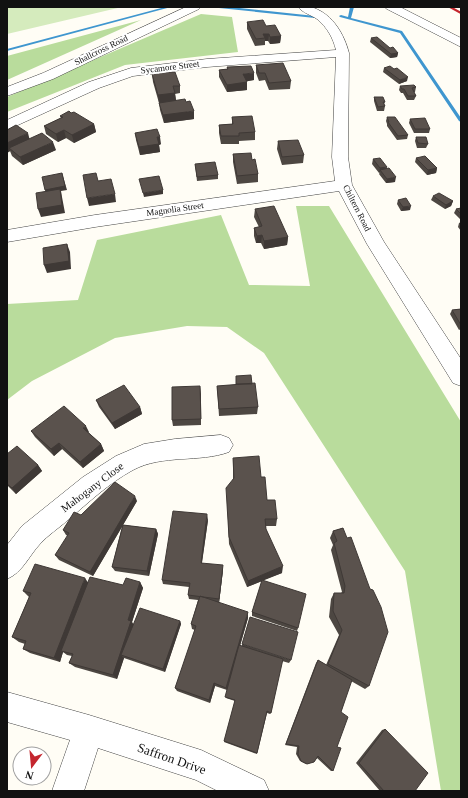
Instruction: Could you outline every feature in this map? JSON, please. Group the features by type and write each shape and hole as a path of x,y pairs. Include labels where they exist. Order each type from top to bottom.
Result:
{"street":[{"name":"Shallcross Road","path":"7,92 48,76 195,7"},
{"name":"Chiltern Road","path":"304,7 322,17 333,29 340,41 343,54 340,157 344,185 376,244 461,377"},
{"path":"391,7 461,44"},
{"name":"Sycamore Street","path":"7,126 94,85 131,72 207,63 343,54"},
{"name":"Magnolia Street","path":"7,236 95,221 344,185"},
{"name":"Mahogany Close","path":"7,566 31,535 49,519 92,485 124,463 144,454 167,450 221,445"},
{"name":"Saffron Drive","path":"7,707 89,730 201,766 253,791"},
{"path":"68,791 89,730"}],"green space":[{"path":"7,7 122,7 7,34"},
{"path":"201,14 232,17 238,52 125,65 7,112 7,97"},
{"path":"141,20 7,80 7,56"},
{"path":"296,206 329,206 461,422 461,791 441,791 405,571 264,353 227,327 187,326 115,338 32,381 7,400 7,304 78,300 97,240 221,215 249,285 310,286"}],"building":[{"path":"263,20 266,26 275,25 281,36 270,37 269,34 263,34 265,38 256,39 247,22"},
{"path":"377,37 390,48 393,47 398,53 391,54 371,38"},
{"path":"283,63 291,81 269,83 265,73 259,73 256,65"},
{"path":"251,66 254,73 243,74 247,82 227,85 219,70 228,69 227,67"},
{"path":"390,66 394,69 397,68 408,77 400,80 384,68"},
{"path":"175,72 180,86 173,86 175,93 158,95 152,74"},
{"path":"414,85 416,87 412,88 416,96 408,96 404,89 400,86"},
{"path":"374,97 383,97 385,106 378,107"},
{"path":"185,99 186,102 190,101 194,111 163,115 159,103"},
{"path":"69,111 71,113 74,112 94,124 72,135 64,130 56,134 44,126 63,117 60,116"},
{"path":"252,116 255,132 239,133 239,136 221,136 219,125 233,124 232,117"},
{"path":"387,117 395,117 408,135 398,136 388,122"},
{"path":"425,118 430,129 415,129 410,119"},
{"path":"16,125 28,133 7,143 7,130"},
{"path":"157,129 160,137 157,137 159,144 139,147 135,133"},
{"path":"42,133 53,142 20,157 9,148"},
{"path":"416,137 426,137 428,144 418,143"},
{"path":"298,140 304,155 282,157 278,141"},
{"path":"251,153 252,160 255,159 258,174 237,176 233,154"},
{"path":"425,156 437,168 428,170 416,158"},
{"path":"380,158 387,167 380,168 373,159"},
{"path":"215,162 218,175 197,177 195,164"},
{"path":"389,168 396,177 387,179 380,170"},
{"path":"62,173 65,186 45,190 42,177"},
{"path":"96,173 98,181 111,179 115,194 87,198 83,175"},
{"path":"159,176 163,190 143,193 139,179"},
{"path":"60,189 62,205 38,209 36,193"},
{"path":"439,193 453,201 446,205 433,196"},
{"path":"406,198 411,206 403,207 398,200"},
{"path":"274,206 288,237 264,241 262,235 257,236 254,228 262,226 255,209"},
{"path":"461,208 461,214 456,209"},
{"path":"67,244 69,261 44,265 43,248"},
{"path":"461,309 461,325 452,310"},
{"path":"251,375 252,384 236,384 236,376"},
{"path":"255,383 258,407 219,409 217,386"},
{"path":"124,385 140,407 112,423 96,400"},
{"path":"200,386 201,419 172,420 172,387"},
{"path":"64,406 86,426 83,428 101,444 80,462 59,443 51,449 31,431"},
{"path":"17,446 38,465 12,488 7,484 7,454"},
{"path":"259,456 261,477 265,477 267,500 275,500 277,519 265,519 266,529 283,566 248,581 229,537 226,488 234,478 233,458"},
{"path":"115,482 135,496 90,572 55,555 69,533 63,530 74,512 81,515"},
{"path":"173,511 207,514 201,563 223,565 219,599 188,595 190,583 162,580"},
{"path":"123,525 156,529 147,571 112,567"},
{"path":"343,528 347,538 351,537 370,589 373,590 381,607 388,632 369,686 328,664 342,630 333,611 334,593 344,593 345,586 334,543 337,541 333,531"},
{"path":"35,564 85,578 54,658 23,649 26,641 12,637 31,593 23,591"},
{"path":"90,577 123,585 126,578 140,582 128,620 131,621 113,675 69,663 73,654 61,651"},
{"path":"262,580 306,594 298,628 252,612"},
{"path":"200,596 248,612 226,688 214,683 209,700 175,688 196,626 191,624"},
{"path":"140,608 180,621 163,669 121,655"},
{"path":"250,617 298,632 291,660 242,644"},
{"path":"239,645 283,659 271,713 267,711 257,753 224,741 235,700 225,697"},
{"path":"318,660 352,680 341,712 348,717 337,747 341,748 333,771 318,756 314,762 307,764 301,761 298,754 299,746 286,744"},
{"path":"385,729 428,773 415,791 384,791 359,763"}],"waterway":[{"path":"7,50 169,7"},
{"path":"219,7 315,17"},
{"path":"349,18 352,7"},
{"path":"341,16 401,32 461,121"}],"railway":[{"path":"450,7 461,13"}]}
